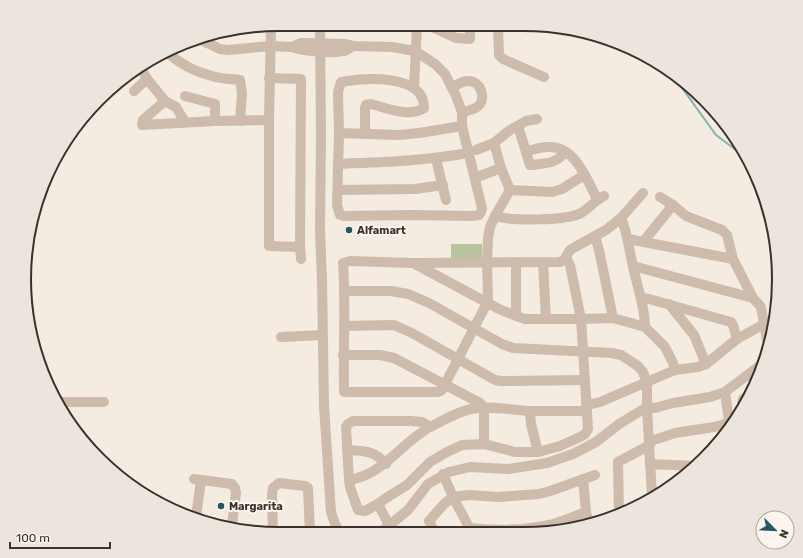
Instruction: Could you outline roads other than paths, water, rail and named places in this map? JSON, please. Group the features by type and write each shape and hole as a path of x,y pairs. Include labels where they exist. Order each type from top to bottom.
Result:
{"street":[{"path":"320,31 320,231 324,406 329,495 331,512 337,527"},
{"path":"414,88 417,31"},
{"path":"447,31 456,38 470,39 470,31"},
{"path":"498,31 499,55 502,59 544,77"},
{"path":"271,32 269,78 269,246 300,247"},
{"path":"205,42 220,49 228,50 270,46 292,46 301,50 321,48 344,51 353,46 392,46 415,51 435,64 445,74 453,87 462,112 462,126 472,152 482,208 479,215 340,215 337,210 338,164 335,135 338,92 341,82 356,79 383,79 414,88 422,98 424,108 410,112 371,104 366,105 365,134"},
{"path":"172,56 187,66 212,76 240,80 242,93 240,121"},
{"path":"143,72 165,101 176,106 185,122"},
{"path":"134,91 147,78"},
{"path":"269,78 301,79 301,259"},
{"path":"453,87 463,82 473,81 478,84 481,90 480,104 474,108 462,112"},
{"path":"185,96 215,104 215,121"},
{"path":"165,101 143,120 142,125 185,122 269,120"},
{"path":"338,164 436,159 472,152 494,143 526,121 536,119"},
{"path":"335,135 415,134 462,126"},
{"path":"518,126 530,165 550,163 559,158 564,152"},
{"path":"494,143 501,168 510,190"},
{"path":"495,216 508,218 564,218 581,213 601,198 568,153 554,147 526,151"},
{"path":"436,159 446,200"},
{"path":"480,176 501,168"},
{"path":"510,190 552,192 562,189 584,175"},
{"path":"338,190 415,189 443,186"},
{"path":"510,190 490,227 487,262 487,302 442,390 438,392 344,392 343,356 345,291 343,263 350,262 413,263 487,262 560,262 566,258 570,250 606,230 621,218 643,193"},
{"path":"660,197 673,205 686,216 722,230 727,235 733,259 753,298 761,307 766,334"},
{"path":"643,242 673,205"},
{"path":"621,218 628,239 641,298 645,327"},
{"path":"595,236 600,250 613,318"},
{"path":"628,239 733,259"},
{"path":"430,427 422,422 411,421 353,421 348,424 346,427 349,480 358,510 365,511 378,504 406,485 423,468 443,454 462,445 484,444 515,452 538,452 560,446 585,434 588,428 581,319 570,265 566,258"},
{"path":"516,262 516,316"},
{"path":"543,262 546,319"},
{"path":"413,263 487,302 525,319 613,318 645,327 665,347 675,370"},
{"path":"633,266 753,298"},
{"path":"345,291 392,291 408,294 429,303 502,344 513,348 612,353 621,355 638,366 643,372 647,383 648,446 653,491"},
{"path":"641,298 669,304 731,322 736,339"},
{"path":"669,304 694,335 706,364"},
{"path":"349,480 356,479 386,464 400,449 430,427 460,413 471,409 484,408 530,411 586,407 647,383 675,370 698,367 706,364 736,339 764,324"},
{"path":"344,326 394,325 459,359 495,380 584,380"},
{"path":"281,337 322,335"},
{"path":"343,356 386,356 480,403 484,408 484,444"},
{"path":"394,527 428,484 443,474 456,469 470,467 508,469 547,464 573,454 596,442 619,424 647,407 656,408 673,402 710,397 725,392 754,371"},
{"path":"725,392 729,419"},
{"path":"64,402 104,402"},
{"path":"530,411 531,424 538,452"},
{"path":"619,508 618,462 648,446 652,440 675,433 714,427 726,423"},
{"path":"347,450 369,451 386,464"},
{"path":"650,464 687,466"},
{"path":"443,474 469,527"},
{"path":"432,527 429,521 444,504 453,497 469,495 498,497 539,494 595,475"},
{"path":"583,479 588,519"},
{"path":"196,513 197,480 232,484 236,493 232,522"},
{"path":"273,527 272,494 273,488 279,483 306,486 308,488 310,527"},
{"path":"378,504 391,527"},
{"path":"561,524 586,512"}],"waterway":[{"path":"682,88 716,135 736,150"}],"place":[{"name":"Alfamart","path":"349,230"},
{"name":"Margarita","path":"221,506"}]}
